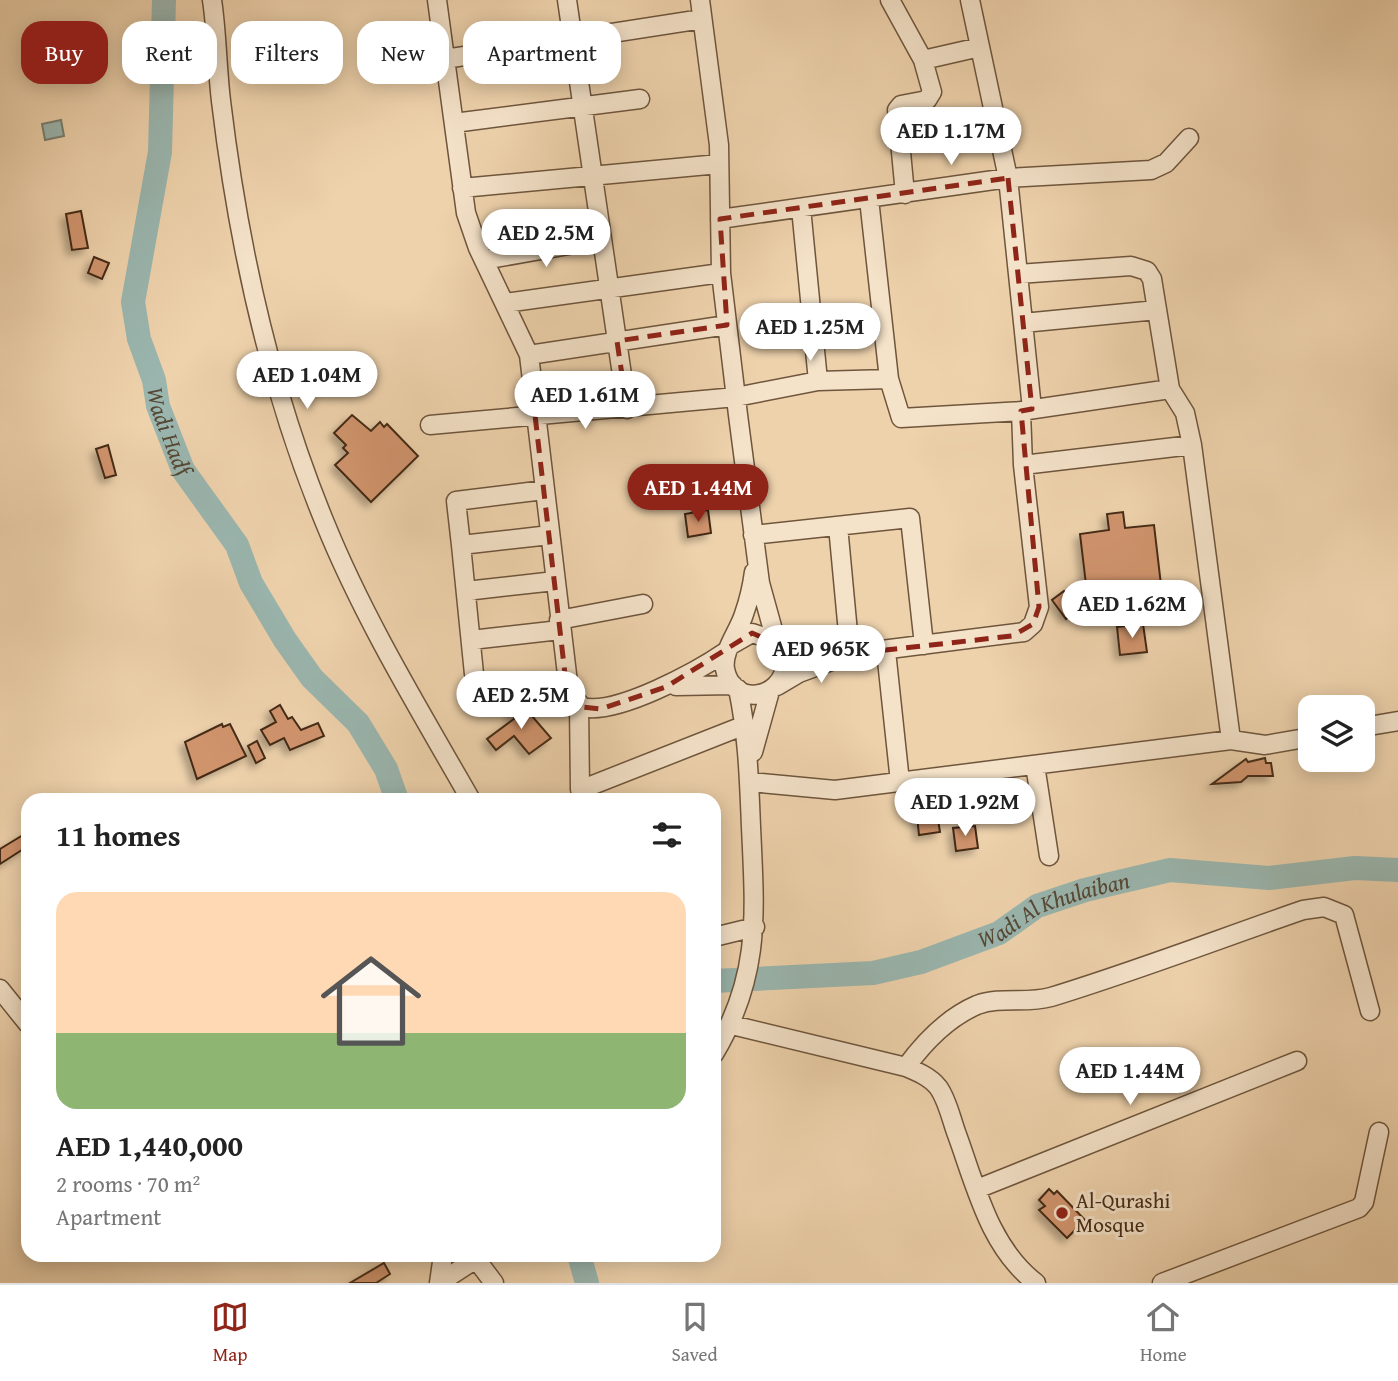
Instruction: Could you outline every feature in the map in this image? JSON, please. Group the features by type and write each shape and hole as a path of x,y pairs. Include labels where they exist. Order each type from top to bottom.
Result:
{"street":[{"path":"212,0 221,102 250,272 279,389 324,522 367,616 467,793"},
{"path":"437,0 440,21"},
{"path":"567,0 570,21"},
{"path":"700,0 719,164 722,273 727,325 753,536 766,612 786,663 774,688 750,776"},
{"path":"890,0 923,60 931,97 901,105 897,110 905,194"},
{"path":"448,84 470,228 528,355 569,691 579,704 590,709 601,709 666,687 752,633 813,654 850,654 1012,636 1033,624 1039,607 1023,466 1027,410 1023,323 1008,178 970,0"},
{"path":"621,32 702,19"},
{"path":"923,60 980,47"},
{"path":"580,84 627,409"},
{"path":"453,123 640,99"},
{"path":"720,219 1008,178 1151,170 1166,163 1189,138"},
{"path":"463,188 719,164"},
{"path":"869,199 889,379 901,418 1027,410 1170,389"},
{"path":"801,208 818,381"},
{"path":"484,260 602,239"},
{"path":"1018,274 1137,267 1147,271 1152,279 1170,389 1185,413 1192,445 1231,740"},
{"path":"505,303 722,273"},
{"path":"1023,323 1157,310"},
{"path":"528,355 727,325"},
{"path":"430,425 736,397 818,381 889,379"},
{"path":"1023,466 1192,445"},
{"path":"474,674 456,501 544,490"},
{"path":"753,536 910,518 924,645"},
{"path":"838,526 850,654"},
{"path":"461,545 550,535"},
{"path":"721,1043 732,1025 750,966 755,927 750,776 745,725 736,687 724,665 748,602 756,555"},
{"path":"466,591 555,581"},
{"path":"471,640 560,625 643,604"},
{"path":"886,650 900,782"},
{"path":"666,687 711,683 736,687 754,695 774,688 811,668 850,654"},
{"path":"579,704 580,790 745,725"},
{"path":"1375,725 1398,721"},
{"path":"750,776 835,790 1231,740 1265,745 1298,739"},
{"path":"1035,765 1049,856"},
{"path":"906,1067 930,1036 978,1005 996,1000 1051,997 1303,910 1324,907 1344,915 1370,1011"},
{"path":"721,935 755,927"},
{"path":"0,989 21,1015"},
{"path":"732,1025 906,1067 929,1077 939,1088 998,1242 1018,1269 1036,1283"},
{"path":"976,1189 1297,1061"},
{"path":"1162,1283 1359,1208 1364,1202 1379,1132"},
{"path":"439,1283 442,1262"},
{"path":"439,1283 468,1262"},
{"path":"479,1262 494,1283"}],"highlighted area":[{"path":"1008,178 1032,409 1021,411 1039,607 1033,624 1012,636 850,654 791,650 752,633 666,687 601,709 582,707 565,674 535,415 627,409 617,341 727,325 720,219"}],"water":[{"path":"61,120 64,136 45,140 42,124"}],"building":[{"path":"81,211 88,248 72,250 66,214"},
{"path":"94,257 109,263 102,279 88,273"},
{"path":"352,415 371,431 380,422 384,427 387,424 418,456 371,502 335,465 348,453 343,448 346,445 334,433"},
{"path":"108,445 116,475 105,478 96,449"},
{"path":"708,510 711,533 688,537 685,514"},
{"path":"1123,512 1125,528 1154,525 1161,585 1137,588 1138,594 1120,597 1112,597 1111,590 1087,593 1080,534 1109,530 1107,514"},
{"path":"1064,591 1077,611 1066,619 1052,600"},
{"path":"1143,624 1147,652 1120,655 1117,627"},
{"path":"519,701 551,738 529,754 514,736 496,750 487,739 515,718 508,710"},
{"path":"280,705 288,719 292,717 301,730 318,723 324,736 290,750 284,738 270,745 261,730 276,722 270,711"},
{"path":"222,724 223,727 230,724 246,756 197,779 185,742"},
{"path":"257,741 265,758 256,763 248,746"},
{"path":"1265,758 1266,763 1271,763 1273,776 1248,776 1241,782 1212,784 1246,759 1248,762"},
{"path":"937,813 940,832 919,835 917,816"},
{"path":"975,826 978,848 956,851 953,828"},
{"path":"21,836 21,850 0,864 0,849"},
{"name":"Al-Qurashi Mosque","path":"1049,1189 1054,1194 1057,1191 1085,1220 1067,1238 1039,1210 1045,1206 1039,1200"},
{"path":"384,1263 390,1274 376,1283 350,1283"}],"waterway":[{"name":"Wadi Hadf","path":"164,0 160,152 133,302 139,339 154,380 158,406 183,470 237,545 251,583 285,640 312,678 358,723 386,769 395,793"},
{"name":"Wadi Al Khulaiban","path":"721,981 873,973 921,962 999,933 1037,906 1085,890 1170,870 1269,878 1355,868 1398,870"},
{"name":"Wadi Hadf","path":"581,1262 587,1283"}],"place":[{"name":"Al-Qurashi Mosque","path":"1062,1213"}]}
